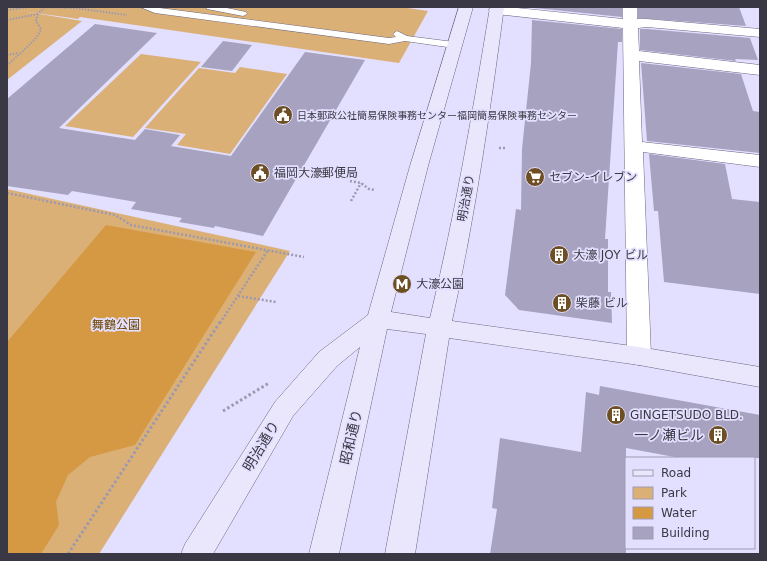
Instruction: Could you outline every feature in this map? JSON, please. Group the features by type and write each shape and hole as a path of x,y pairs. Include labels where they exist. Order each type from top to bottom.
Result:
{"street":[{"path":"466,7 454,45 378,319 639,356 760,377"},
{"path":"496,9 630,16 647,22 760,35"},
{"name":"明治通り","path":"439,327 455,260 484,96 496,9"},
{"path":"630,16 639,356"},
{"path":"631,55 760,70"},
{"path":"634,146 760,161"},
{"name":"明治通り","path":"196,554 284,409 328,359 378,319"},
{"name":"昭和通り","path":"324,554 378,319"},
{"path":"400,554 439,327"}],"lane":[{"path":"144,7 154,11 390,41 405,38"},
{"path":"210,7 228,12 394,33 405,38 454,45"}],"path":[{"path":"7,10 30,7"},
{"path":"7,66 18,53 39,36 41,29 36,21 38,14 44,8"},
{"path":"7,20 38,14"},
{"path":"7,55 18,53"},
{"path":"350,181 361,183 369,189 375,190"},
{"path":"351,201 361,183"},
{"path":"7,193 115,215 131,225 304,257"},
{"path":"68,554 268,250"},
{"path":"238,296 276,302"},
{"path":"224,411 274,380"}],"green space":[{"path":"7,7 401,7 428,11 399,63 80,17 78,19 22,11 82,21 7,80"},
{"path":"141,54 201,62 133,137 65,126"},
{"path":"240,67 287,74 230,154 177,145 186,134 145,128 199,68 235,73"},
{"name":"舞鶴公園","path":"7,189 290,251 99,554 7,554"}],"water":[{"name":"舞鶴公園","path":"106,225 256,252 135,445 90,457 68,475 56,502 59,525 41,554 7,554 7,342"}],"building":[{"path":"622,7 622,17 535,8"},
{"path":"638,7 739,7 746,26 638,18"},
{"path":"532,20 622,29 622,42 618,42 605,239 608,239 608,292 611,292 612,323 519,310 505,295 516,209 521,210 522,149 531,63"},
{"path":"95,24 157,33 59,128 135,140 145,129 180,135 171,146 231,156 305,52 365,60 263,236 215,226 214,228 179,222 182,218 131,209 136,202 72,191 68,195 7,186 7,99"},
{"path":"640,29 750,38 758,60 735,59 736,61 640,50"},
{"path":"223,41 252,45 232,71 201,67"},
{"path":"641,63 741,74 753,111 760,112 760,153 647,141"},
{"path":"649,154 725,164 732,199 760,202 760,294 664,282 658,211 654,211"},
{"path":"600,386 760,415 760,458 675,457 626,448 626,554 490,554 497,509 492,508 500,438 581,452 586,392 599,395"}],"place":[{"name":"日本郵政公社簡易保険事務センター福岡簡易保険事務センター","path":"283,115"},
{"name":"福岡大濠郵便局","path":"260,173"},
{"name":"セブン-イレブン","path":"535,177"},
{"name":"大濠 JOY ビル","path":"559,255"},
{"name":"大濠公園","path":"402,284"},
{"name":"柴藤 ビル","path":"562,303"},
{"name":"GINGETSUDO BLD.","path":"616,415"},
{"name":"一ノ瀬ビル","path":"718,435"}]}
